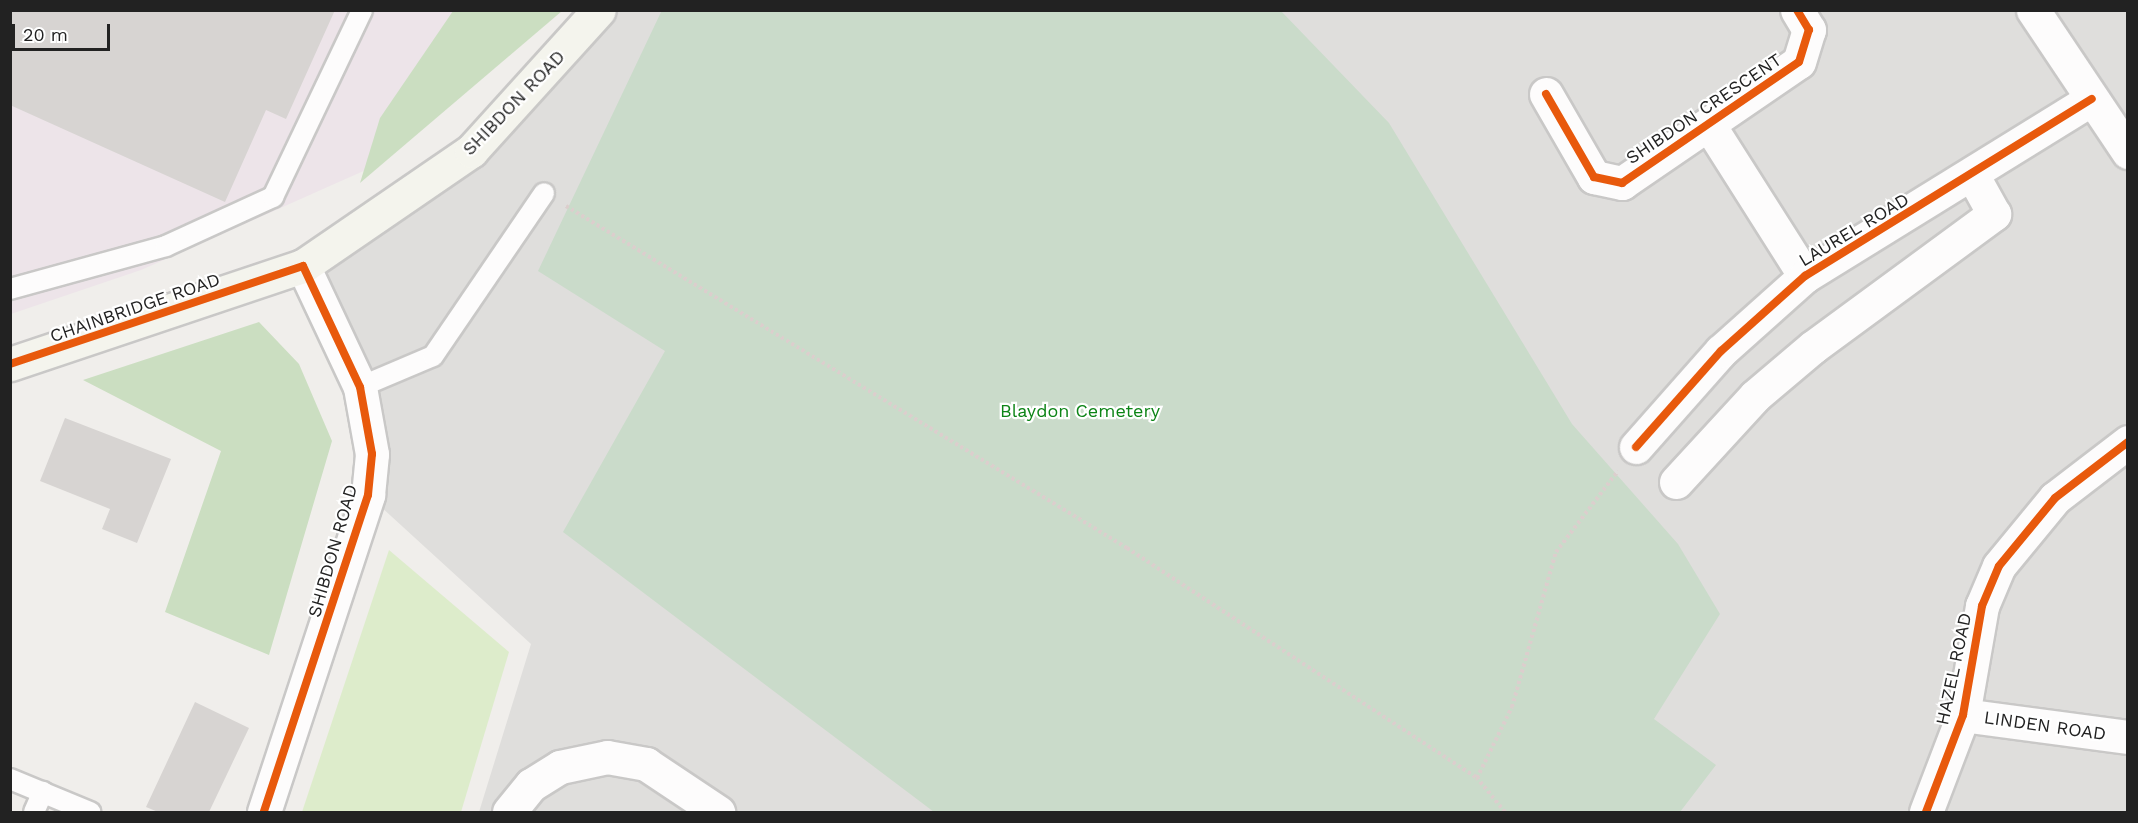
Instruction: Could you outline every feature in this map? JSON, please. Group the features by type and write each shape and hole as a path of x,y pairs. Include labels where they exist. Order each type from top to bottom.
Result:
{"main road":[{"name":"SHIBDON ROAD","path":"303,266 471,151 600,10"},
{"name":"CHAINBRIDGE ROAD","path":"10,364 303,266"}],"street":[{"name":"SHIBDON CRESCENT","path":"1546,94 1594,177 1622,183 1799,62 1809,30 1797,10"},
{"path":"2033,10 2127,152"},
{"name":"LAUREL ROAD","path":"1636,447 1720,351 1805,276 1973,176 2092,99"},
{"name":"SHIBDON CRESCENT","path":"1709,125 1805,276"},
{"path":"1676,482 1755,396 1813,347 1994,214 1973,176"},
{"name":"SHIBDON ROAD","path":"264,813 368,495 372,454 360,387 303,266"},
{"name":"HAZEL ROAD","path":"1926,813 1963,715 1982,606 1999,566 2055,498 2127,442"},
{"name":"LINDEN ROAD","path":"1963,715 2127,737"},
{"path":"509,813 531,785 560,767 607,757 646,764 717,813"}],"lane":[{"path":"10,289 166,246 273,197 362,10"},
{"path":"360,387 433,356 544,192"},
{"path":"10,778 90,813"},
{"path":"34,813 43,792"}],"path":[{"path":"544,192 1127,548 1477,778 1505,813"},
{"path":"1477,778 1512,707 1556,552 1636,447"}],"shaded area":[{"path":"10,11 459,11 368,169 141,270 11,314"},
{"path":"598,11 2127,11 2127,812 479,812 531,644 368,495 372,454 303,266 471,151"}],"green space":[{"name":"Blaydon Cemetery","path":"662,10 1281,11 1389,123 1572,424 1678,544 1720,614 1654,719 1716,765 1680,812 934,812 563,532 665,351 538,271"},
{"path":"453,11 562,11 360,183 380,118"},
{"path":"259,322 299,364 332,441 269,655 165,612 221,451 83,380"},
{"path":"389,550 509,652 461,812 302,812"}],"building":[{"path":"10,10 335,10 286,119 266,110 225,202 10,105"},
{"path":"65,418 171,459 137,543 102,529 110,509 40,481"},
{"path":"195,702 249,728 209,812 158,812 146,807"}],"cycle path":[{"path":"1546,94 1594,177 1622,183 1799,62 1809,30 1797,10"},
{"path":"1636,447 1721,351 1805,276 2092,99"},
{"path":"10,364 303,266 360,387 372,454 368,495 264,812"},
{"path":"1926,812 1963,715 1982,606 1999,566 2055,498 2128,442"}]}
